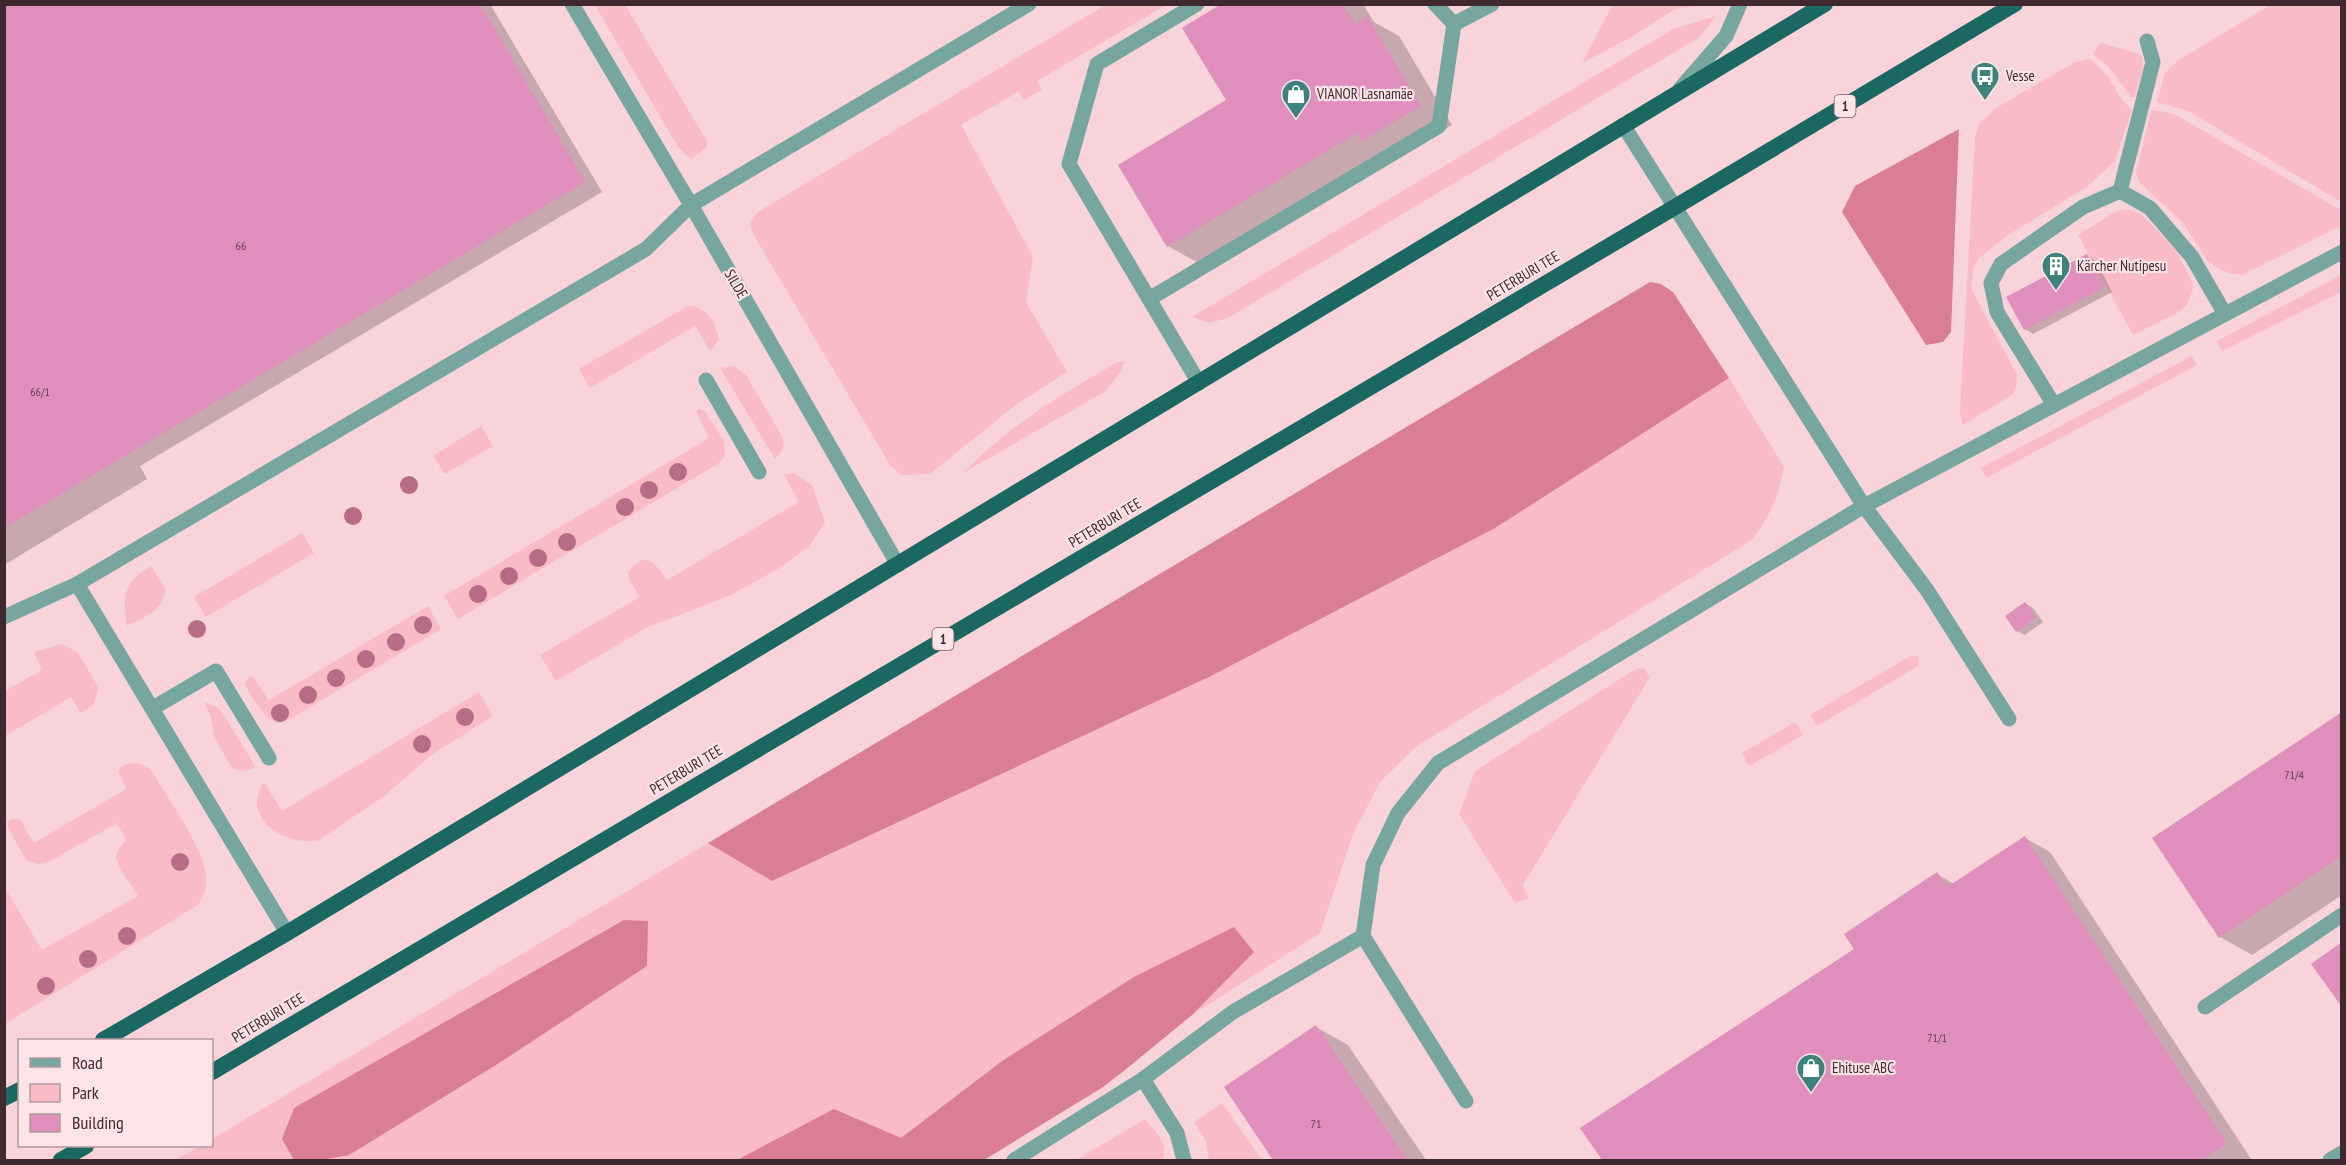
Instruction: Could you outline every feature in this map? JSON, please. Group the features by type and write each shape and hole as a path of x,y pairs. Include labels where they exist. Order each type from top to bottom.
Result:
{"highway":[{"path":"106,1039 287,933 1825,4"},
{"name":"PETERBURI TEE","path":"213,1071 2015,4"},
{"path":"4,1098 18,1091"},
{"path":"61,1161 84,1147"}],"street":[{"name":"SILDE","path":"572,4 691,205 898,565"},
{"path":"4,617 77,584 646,249 691,205 1029,4"},
{"path":"1197,4 1097,64 1069,164 1199,383"},
{"path":"1435,4 1454,24"},
{"path":"1454,24 1492,4"},
{"path":"1676,94 1726,36 1740,4"},
{"path":"1149,299 1439,126 1454,24"},
{"path":"2120,191 2153,62 2147,41"},
{"path":"1623,125 1864,506 1927,590 2009,719"},
{"path":"2120,191 2150,208 2192,257 2225,314"},
{"path":"2054,405 1997,312 1990,283 2001,264 2083,207 2120,191"},
{"path":"1466,1101 1363,936 1373,865 1398,813 1438,763 1864,506 2342,252"},
{"path":"706,380 759,472"},
{"path":"77,584 287,933"},
{"path":"153,708 216,671 269,758"},
{"path":"2205,1007 2342,915"},
{"path":"1014,1161 1143,1079 1233,1012 1363,936"},
{"path":"1143,1079 1178,1133 1185,1161"},
{"path":"2330,1161 2342,1153"}],"green space":[{"path":"1107,4 1166,5 1037,81 1042,90 1024,100 1018,92 961,125 1033,257 1026,302 1067,372 1017,404 930,474 901,475 890,465 753,234 750,223 758,212"},
{"path":"1613,4 1698,5 1674,10 1628,39 1582,63"},
{"path":"595,5 625,5 707,141 707,147 691,159 678,147"},
{"path":"2266,5 2341,5 2341,202 2188,111 2157,102 2165,73 2177,61 2267,7"},
{"path":"1716,16 1700,37 1228,318 1209,323 1192,317 1673,29"},
{"path":"2100,43 2142,56 2143,67 2135,97 2131,97 2109,67 2093,54"},
{"path":"2090,59 2107,75 2122,100 2132,110 2115,161 2087,187 2008,235 1978,259 1973,270 1971,288 2017,375 2016,388 2012,395 1963,425 1960,412 1975,138 1979,124 1996,108 2075,62"},
{"path":"2151,110 2174,114 2341,210 2341,226 2242,275 2219,269 2207,260 2183,223 2138,181 2136,173"},
{"path":"2126,209 2140,213 2174,247 2191,279 2193,289 2188,303 2181,311 2133,335 2078,235 2117,211"},
{"path":"2341,275 2341,292 2222,351 2217,341"},
{"path":"690,305 706,313 716,328 719,340 710,351 695,326 590,388 579,369"},
{"path":"2192,356 2197,365 1986,478 1981,468"},
{"path":"1125,361 1121,371 1106,391 963,473 998,440 1036,412 1076,386 1118,362"},
{"path":"734,366 746,375 783,438 784,445 775,459 720,368"},
{"path":"1729,378 1784,467 1773,505 1752,540 1417,746 1380,782 1353,834 1320,933 1192,1015 1103,1087 984,1160 175,1160 199,1147 213,1147 213,1138 708,843 772,881 1211,676 1495,528"},
{"path":"699,409 705,411 724,441 725,456 719,463 458,619 444,596 709,438 696,412"},
{"path":"481,426 493,446 445,474 433,456"},
{"path":"794,473 812,485 825,522 809,547 776,570 729,596 648,627 556,681 540,655 640,597 630,581 628,572 635,565 640,561 650,561 667,580 799,502 784,475"},
{"path":"302,533 314,553 206,617 194,597"},
{"path":"151,566 166,590 164,597 152,612 127,626 125,598 127,591 135,578"},
{"path":"428,606 441,629 290,719 277,723 271,720 258,707 245,685 248,677 253,677 269,700"},
{"path":"62,644 77,652 99,688 93,705 81,713 71,697 5,736 5,691 42,670 34,652"},
{"path":"1912,655 1919,657 1918,666 1817,726 1810,715"},
{"path":"1643,668 1650,677 1523,885 1529,898 1515,903 1459,814 1475,771 1634,670"},
{"path":"479,692 493,716 433,754 383,797 319,840 293,839 270,827 262,818 257,807 258,795 264,782 282,811"},
{"path":"204,702 219,708 256,767 245,771 233,769 215,739 211,718"},
{"path":"1795,722 1803,735 1749,766 1742,753"},
{"path":"138,763 150,769 186,827 202,860 206,874 206,887 199,904 5,1024 5,888 42,950 138,896 120,869 116,858 119,848 126,840 117,823 49,862 38,864 27,861 9,830 7,822 20,819 34,843 126,789 118,770 126,764"},
{"path":"1222,1103 1262,1160 1209,1160 1206,1141 1194,1122"},
{"path":"1145,1119 1163,1143 1162,1160 1076,1160"}],"shaded area":[{"path":"1959,129 1951,332 1943,342 1926,345 1842,212 1855,186"},
{"path":"1650,282 1661,284 1673,292 1729,378 1495,528 1211,676 772,881 708,843"},
{"path":"624,920 648,921 647,966 496,1065 349,1155 321,1160 294,1160 282,1139 294,1108"},
{"path":"1234,927 1254,952 1192,1015 1103,1087 984,1160 737,1160 834,1109 901,1138 1002,1061 1134,977"}],"building":[{"path":"4,4 480,4 585,182 4,528"},
{"name":"VIANOR Lasnamäe","path":"1221,4 1343,4 1355,24 1367,16 1421,106 1362,141 1357,133 1167,247 1118,165 1226,100 1182,28"},
{"name":"Kärcher Nutipesu","path":"2087,254 2105,287 2024,330 2006,297"},
{"path":"2025,602 2036,617 2016,632 2005,616"},
{"path":"2342,712 2342,856 2219,938 2152,838"},
{"path":"2025,836 2227,1144 2201,1160 1602,1160 1580,1128 1854,949 1844,934 1937,872 1947,887"},
{"path":"2342,942 2342,1007 2311,964"},
{"path":"1316,1025 1407,1160 1273,1160 1224,1087"}],"place":[{"name":"Vesse","path":"1985,102"},
{"name":"VIANOR Lasnamäe","path":"1296,120"},
{"name":"Kärcher Nutipesu","path":"2056,292"},
{"name":"Ehituse ABC","path":"1811,1094"}]}
